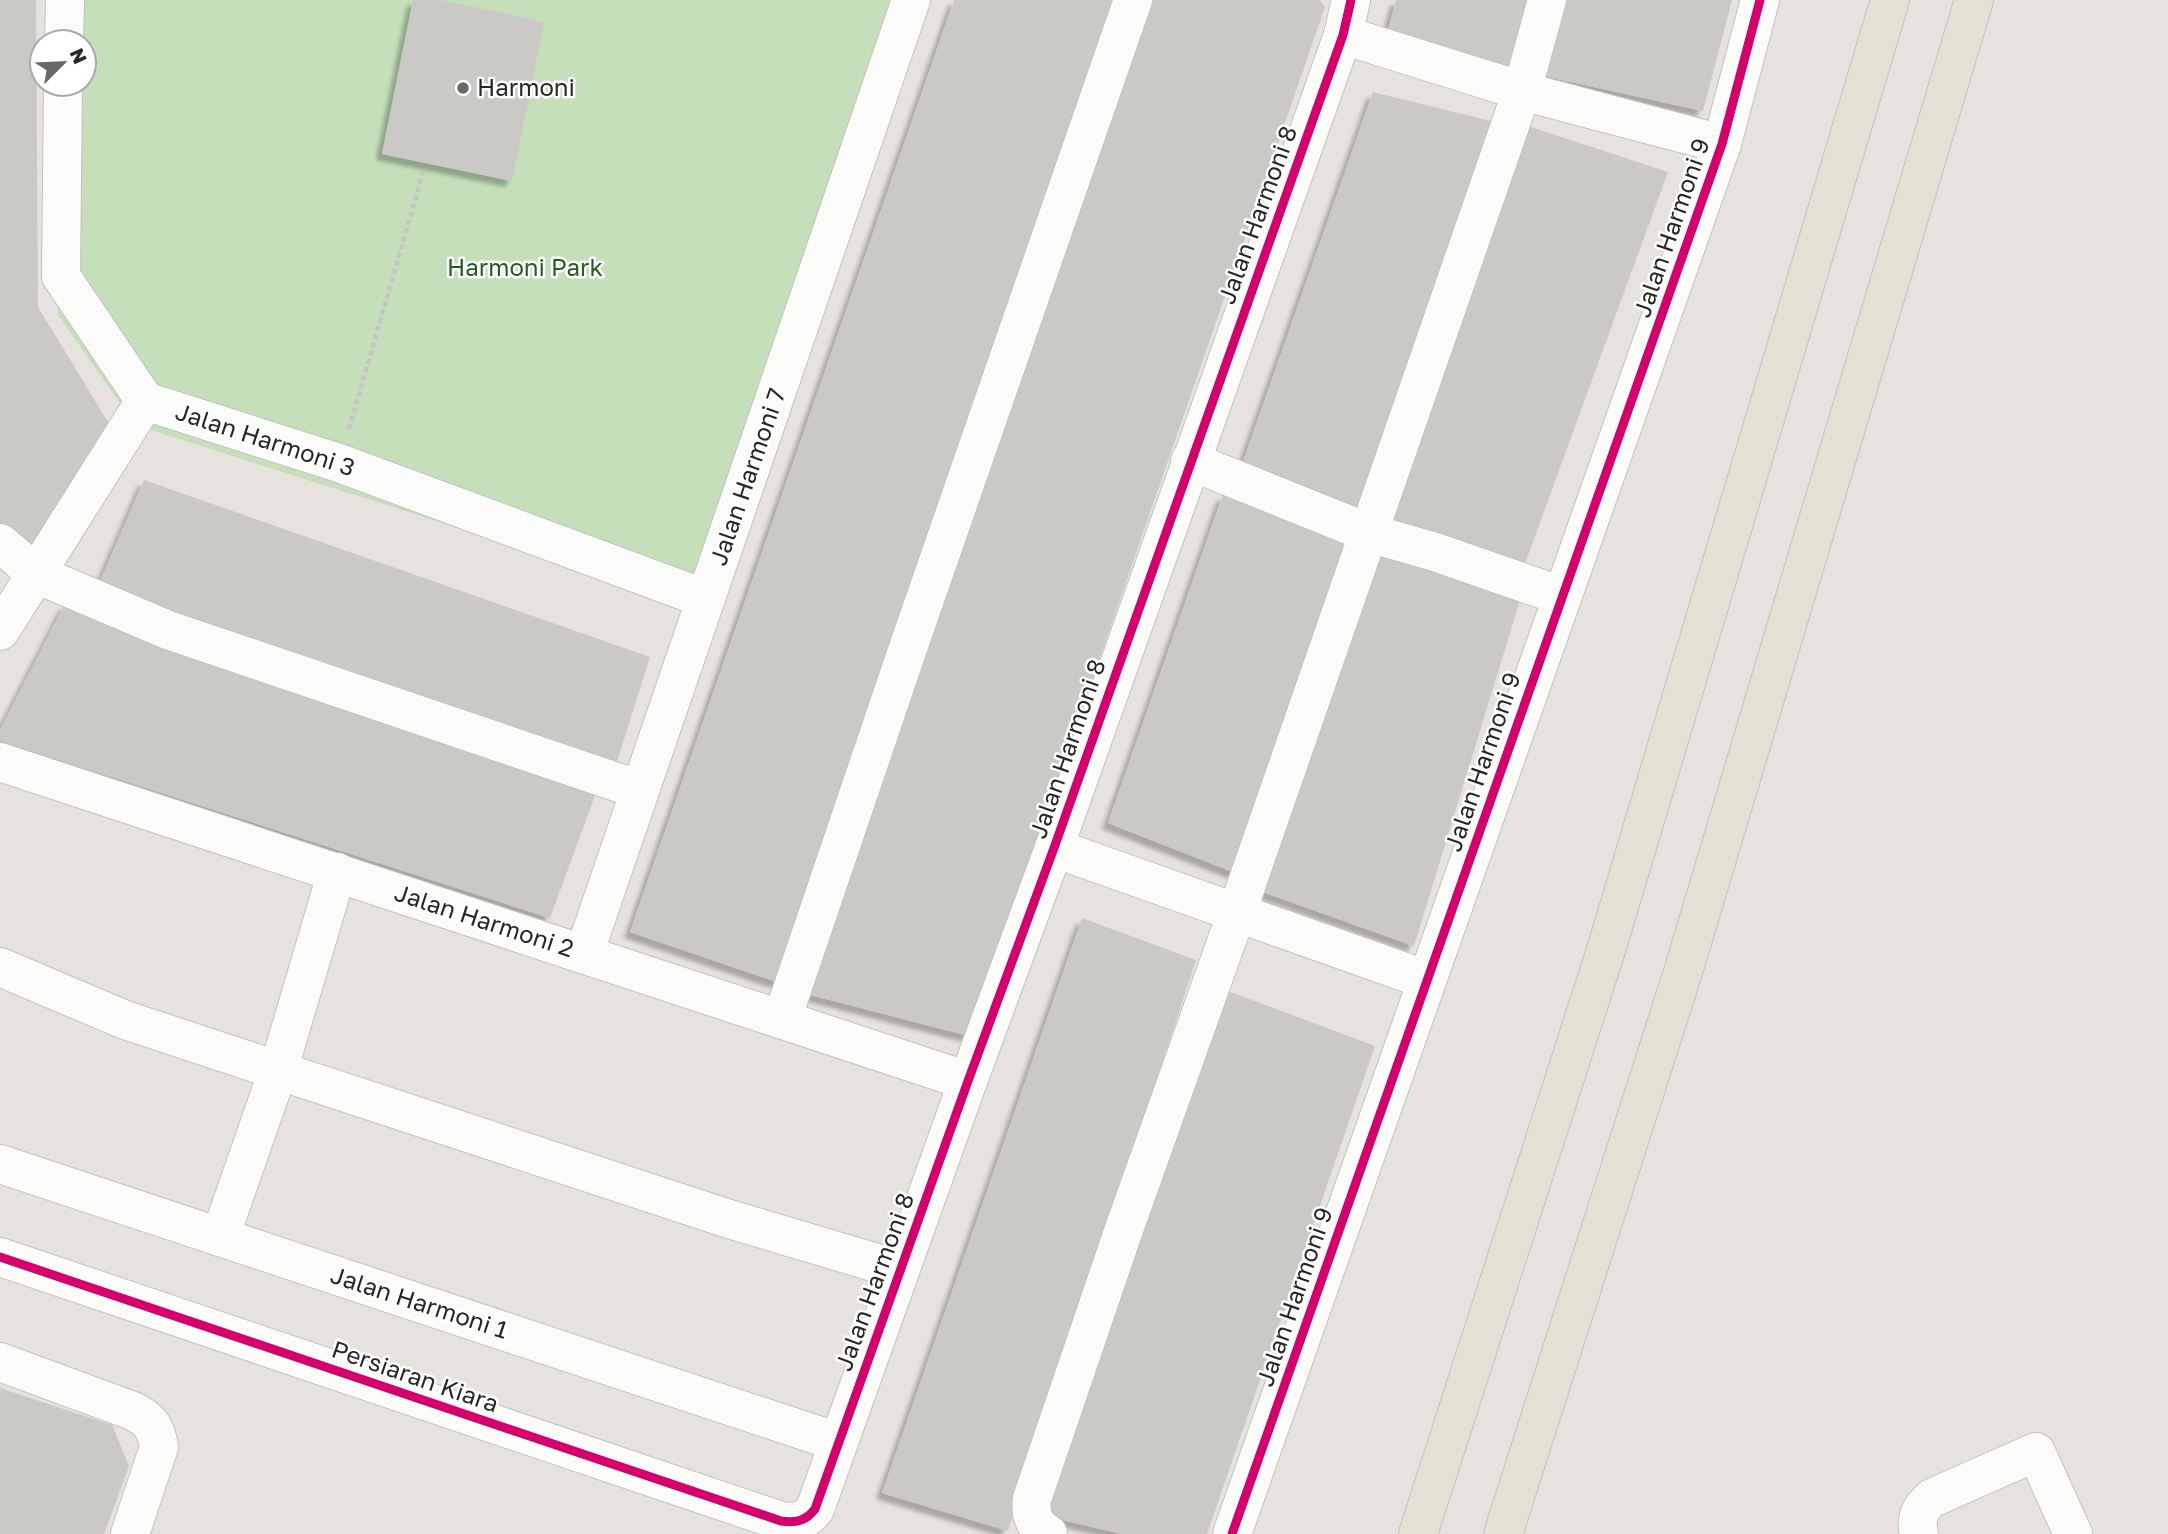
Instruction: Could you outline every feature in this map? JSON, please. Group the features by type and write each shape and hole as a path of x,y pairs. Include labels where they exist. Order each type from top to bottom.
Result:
{"main road":[{"path":"1418,1534 1607,947 1891,0"},
{"path":"1503,1534 1683,972 1974,0"}],"street":[{"path":"64,28 65,0"},
{"name":"Jalan Harmoni 7","path":"584,954 911,0"},
{"path":"782,1019 1133,0"},
{"path":"1048,1534 1033,1521 1032,1499 1522,91 1547,0"},
{"name":"Jalan Harmoni 9","path":"1232,1534 1722,144 1760,0"},
{"path":"1347,17 1522,91 1722,144"},
{"name":"Jalan Harmoni 8","path":"815,1508 1054,848 1347,17"},
{"name":"Jalan Harmoni 3","path":"64,98 61,276 145,401 339,463 706,599"},
{"path":"0,631 145,401"},
{"path":"1190,461 1369,533 1435,552 1562,596"},
{"path":"0,543 36,574 168,630 640,790"},
{"name":"Jalan Harmoni 2","path":"0,762 968,1081"},
{"path":"1054,848 1427,980"},
{"path":"220,1237 278,1071 337,872"},
{"path":"0,967 125,1020 729,1219 900,1270"},
{"name":"Jalan Harmoni 1","path":"0,1164 838,1442"},
{"name":"Persiaran Kiara","path":"0,1257 781,1521 792,1523 802,1520 815,1508"},
{"path":"0,1362 133,1411 145,1418 157,1433 159,1447 130,1534"},
{"path":"1919,1534 1916,1525 1918,1514 1932,1499 2036,1452 2073,1534"}],"path":[{"path":"339,463 424,169"}],"green space":[{"name":"Harmoni Park","path":"60,0 896,0 697,604 135,425 58,315 59,98 98,98 98,28 60,28"}],"building":[{"path":"0,0 36,0 36,28 28,28 28,98 37,98 38,307 111,427 31,553 0,527"},
{"name":"Harmoni","path":"413,0 441,0 544,22 512,181 382,154"},
{"path":"954,0 1117,0 780,983 630,932"},
{"path":"1152,0 1320,0 1325,7 969,1036 803,993"},
{"path":"1396,0 1534,0 1514,78 1386,38"},
{"path":"1565,0 1732,0 1703,111 1544,76"},
{"path":"1373,92 1503,124 1362,515 1238,476"},
{"path":"1525,125 1668,172 1523,569 1386,528"},
{"path":"144,480 650,657 614,771 94,595"},
{"path":"1223,494 1355,543 1238,874 1108,823"},
{"path":"1375,545 1521,597 1414,946 1260,891"},
{"path":"65,604 597,790 550,918 0,741 0,730"},
{"path":"1082,918 1196,960 1008,1531 882,1493"},
{"path":"1228,991 1375,1046 1207,1534 1122,1534 1041,1515"},
{"path":"0,1388 112,1425 129,1466 104,1534 0,1534"}],"cycle path":[{"path":"0,1257 781,1521 800,1520 812,1513 1054,848 1343,35 1351,0"},
{"path":"1232,1534 1722,144 1760,0"}],"place":[{"name":"Harmoni","path":"463,88"}]}
